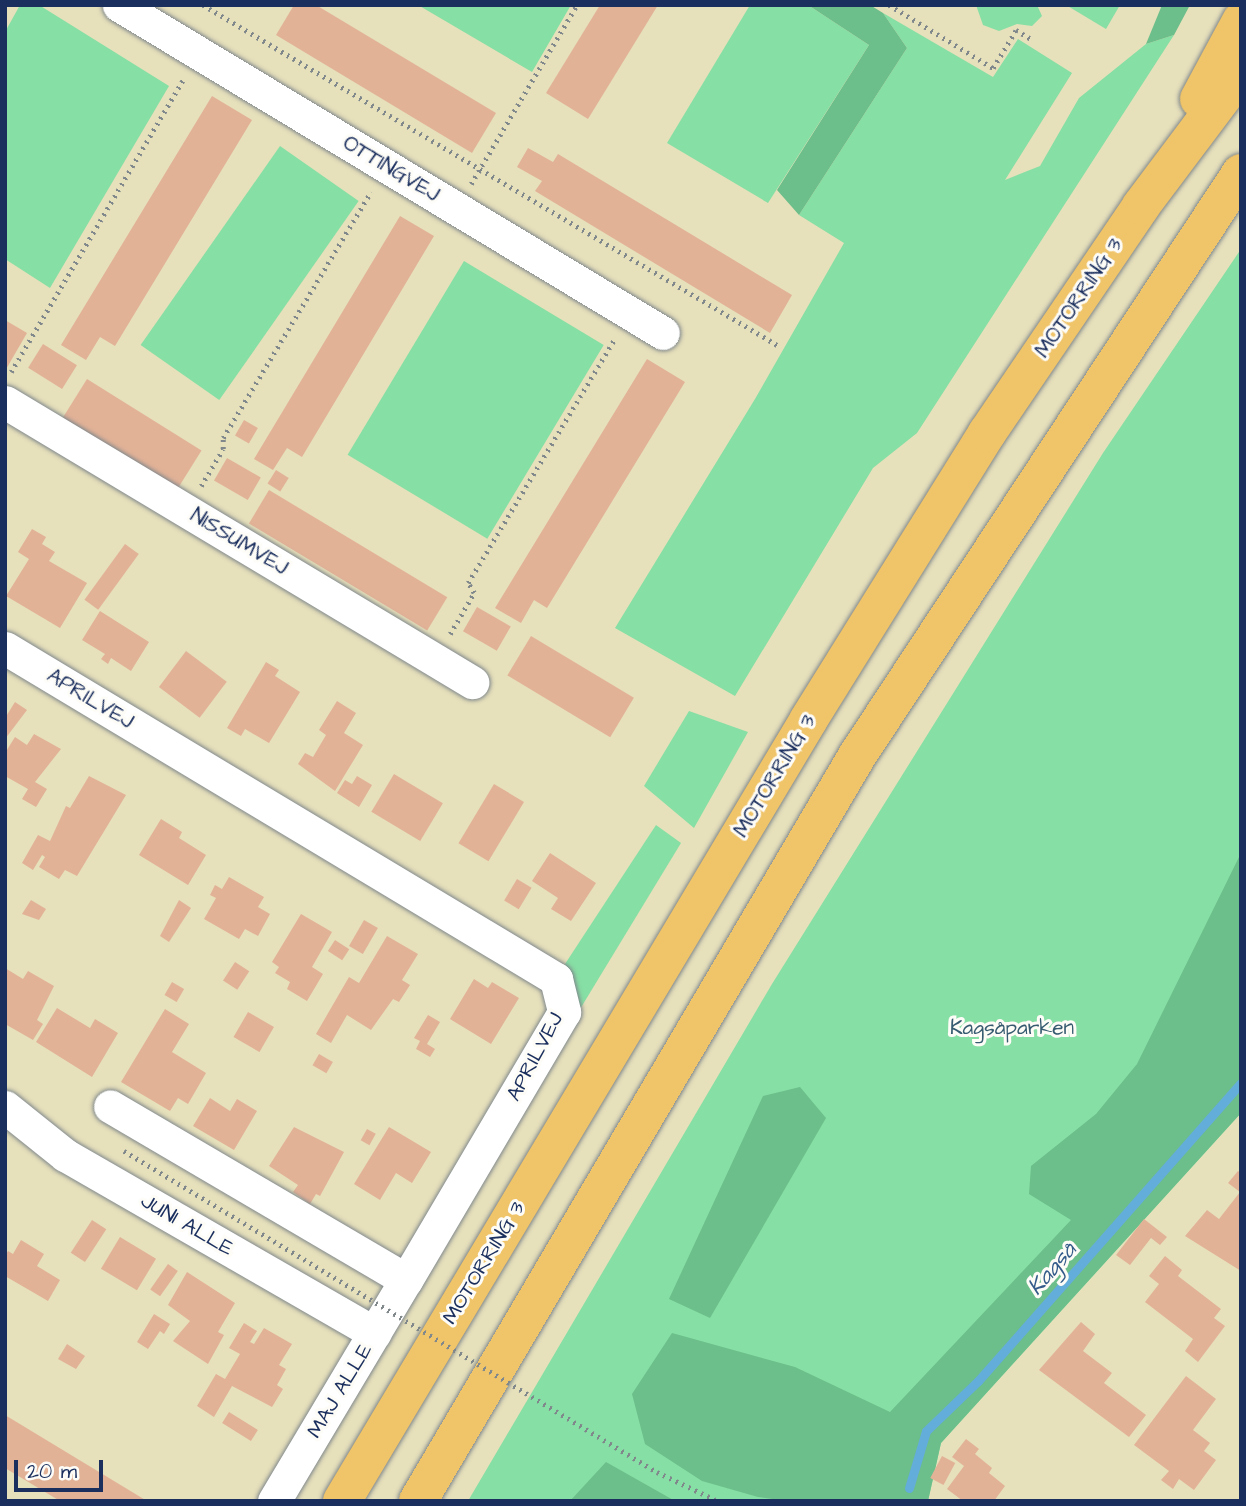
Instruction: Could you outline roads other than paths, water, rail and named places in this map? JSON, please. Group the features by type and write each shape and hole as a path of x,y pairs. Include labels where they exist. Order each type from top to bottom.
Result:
{"highway":[{"path":"1141,206 1241,21"},
{"name":"MOTORRING 3","path":"342,1501 809,719 987,433 1141,206 1241,74"},
{"path":"418,1501 857,756 1241,173"}],"street":[{"name":"OTTINGVEJ","path":"119,5 663,333"},
{"name":"NISSUMVEJ","path":"5,402 472,682"},
{"name":"APRILVEJ","path":"5,648 556,979 564,1012 406,1280"},
{"path":"110,1106 406,1280"},
{"name":"JUNI ALLE","path":"5,1107 65,1155 375,1333"},
{"name":"MAJ ALLE","path":"274,1501 406,1280"}],"waterway":[{"name":"Kagså","path":"909,1488 926,1431 978,1381 1241,1083"}],"park label":[{"name":"Kagsåparken","path":"1012,1028"}]}
